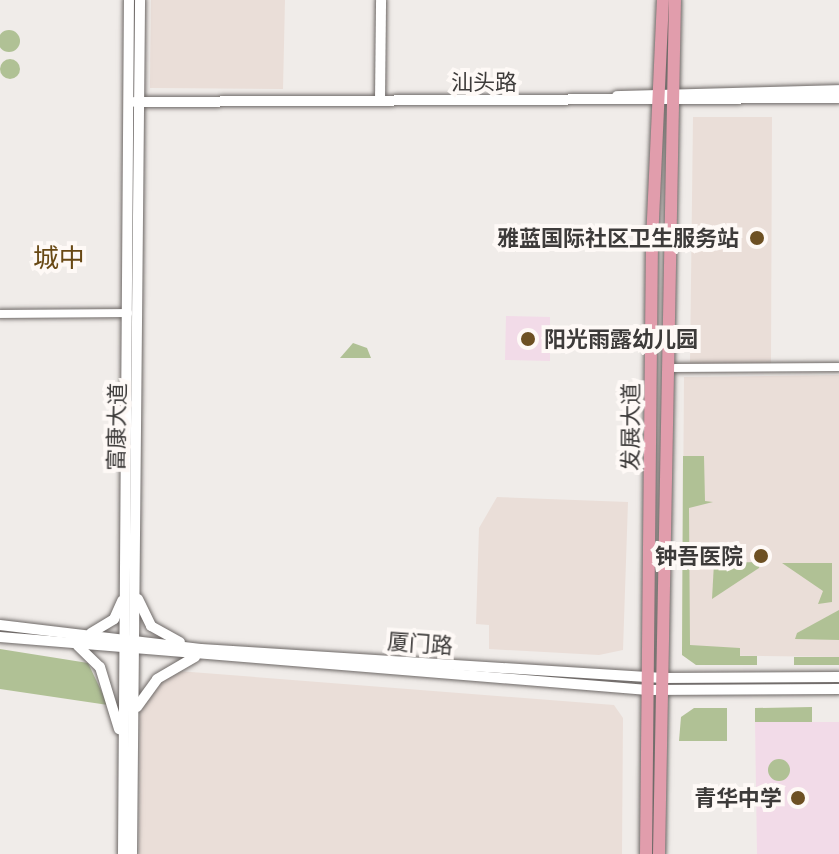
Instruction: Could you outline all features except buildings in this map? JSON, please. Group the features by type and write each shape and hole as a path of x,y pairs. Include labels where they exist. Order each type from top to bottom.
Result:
{"main road":[{"name":"发展大道","path":"659,854 663,0"},
{"name":"发展大道","path":"646,854 662,100 675,0"}],"street":[{"name":"富康大道","path":"129,0 134,98 130,584"},
{"name":"富康大道","path":"123,854 130,645 128,313 140,0"},
{"path":"380,98 381,0"},
{"name":"汕头路","path":"662,100 839,90"},
{"name":"汕头路","path":"134,98 839,98"},
{"path":"0,314 128,313"},
{"path":"675,368 839,367"},
{"path":"128,753 105,680 78,640 114,619 130,584"},
{"path":"130,584 151,626 201,652"},
{"name":"厦门路","path":"0,625 78,640"},
{"name":"厦门路","path":"0,637 78,640 201,652 662,684 839,689"},
{"path":"128,753 139,698 165,673 201,652"},
{"name":"厦门路","path":"662,684 839,677"},
{"name":"富康大道","path":"128,753 132,854"}],"shaded area":[{"path":"151,0 285,0 283,89 150,88"},
{"path":"693,117 772,117 771,364 690,364"},
{"name":"阳光雨露幼儿园","path":"506,316 550,317 550,361 505,360"},
{"name":"钟吾医院","path":"839,375 839,657 682,655 684,377"},
{"path":"497,497 628,502 623,650 599,655 489,649 489,625 476,624 479,528"},
{"path":"178,671 614,705 623,718 622,854 139,854 140,712 158,684"},
{"name":"青华中学","path":"755,722 839,722 839,854 757,854"}],"green space":[{"path":"9,30 17,33 20,41 17,49 9,52 1,49 -2,41 1,33"},
{"path":"10,59 17,62 20,69 17,76 10,79 3,76 0,69 3,62"},
{"path":"353,343 367,348 371,358 340,358"},
{"path":"683,456 704,456 705,501 713,502 689,508 690,645 740,648 740,656 757,656 757,665 696,665 682,655"},
{"path":"760,562 759,568 712,599 714,563"},
{"path":"782,563 832,563 832,602 818,604 823,591"},
{"path":"839,610 839,640 795,639 797,633"},
{"path":"0,649 88,663 108,705 0,689"},
{"path":"794,657 839,657 839,665 794,665"},
{"path":"812,707 812,722 755,722 755,708"},
{"path":"694,708 727,708 727,741 679,741 681,717"},
{"path":"779,759 787,762 790,770 787,778 779,781 771,778 768,770 771,762"}],"place":[{"name":"雅蓝国际社区卫生服务站","path":"757,238"},
{"name":"阳光雨露幼儿园","path":"528,339"},
{"name":"钟吾医院","path":"761,556"},
{"name":"青华中学","path":"798,798"}],"district":[{"name":"城中","path":"59,258"}]}
